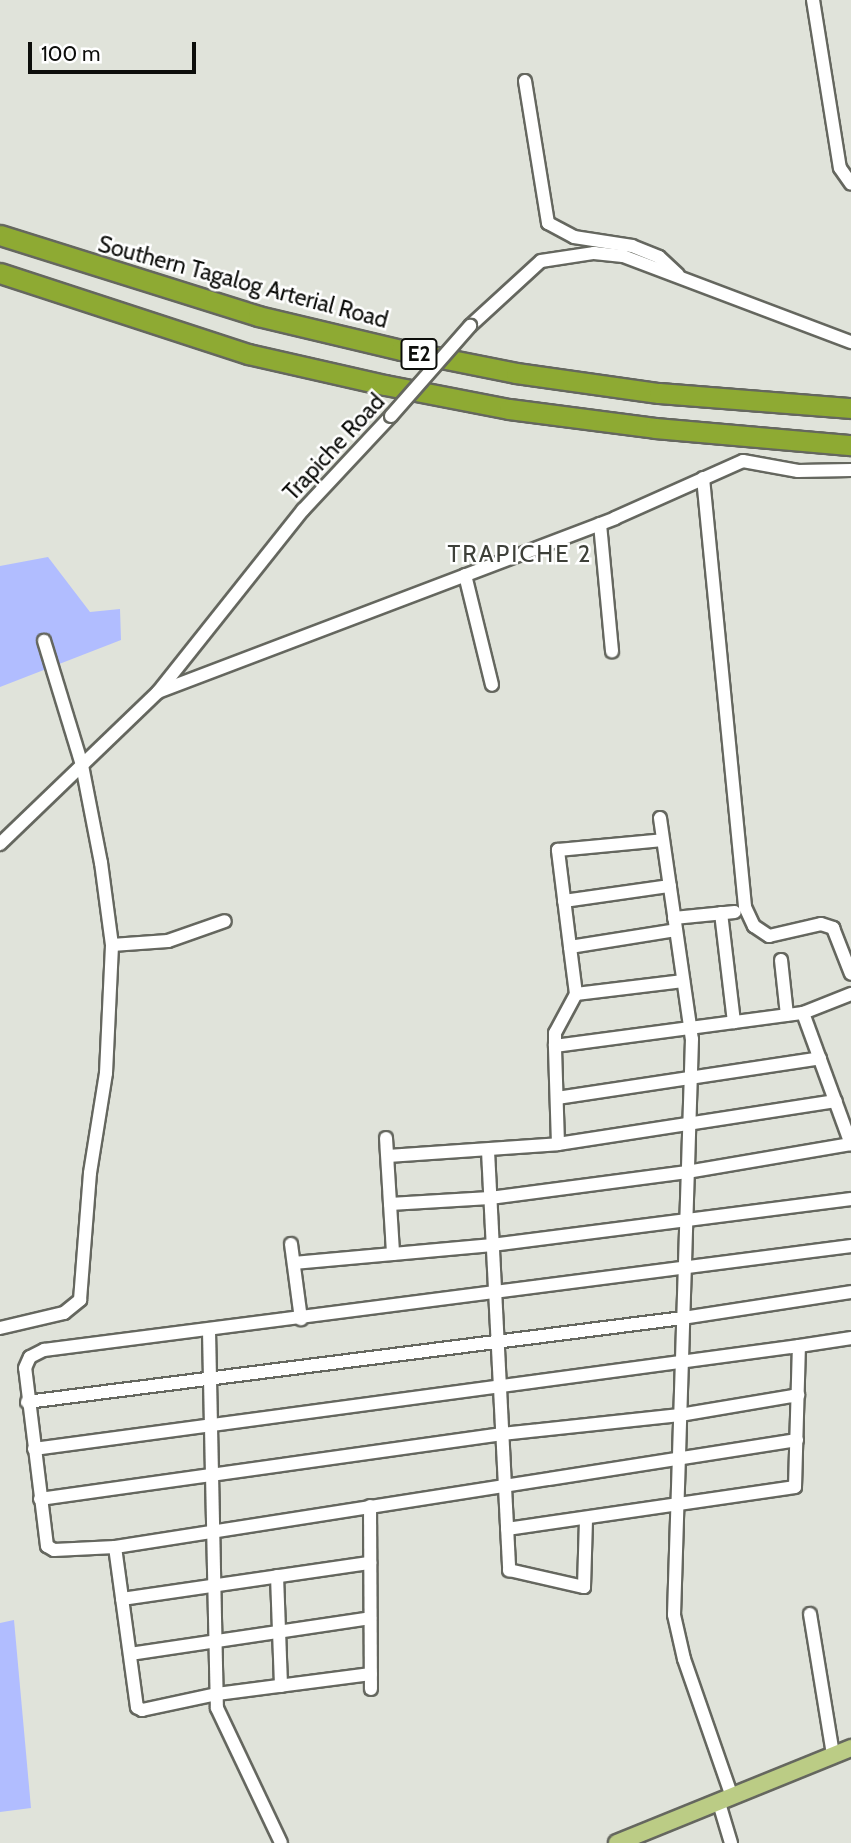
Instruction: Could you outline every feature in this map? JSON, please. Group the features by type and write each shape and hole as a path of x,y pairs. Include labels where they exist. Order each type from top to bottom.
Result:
{"highway":[{"name":"Southern Tagalog Arterial Road","path":"0,235 159,288 401,350 516,373 659,393 851,408"},
{"name":"E2","path":"0,274 248,354 385,385 509,409 628,425 851,445"}],"main road":[{"path":"617,1843 851,1748"}],"street":[{"path":"813,0 840,167 851,184"},
{"path":"525,81 548,223 574,237 632,246 659,257 678,276"},
{"name":"Trapiche Road","path":"0,844 158,692 303,510 470,326 541,261 594,253 623,256 851,342"},
{"path":"158,692 600,524 743,461 798,471 851,470"},
{"path":"703,478 745,908 754,926 769,936 821,924 833,928 851,974"},
{"path":"600,524 612,651"},
{"path":"465,575 492,685"},
{"path":"0,1328 64,1313 80,1300 90,1173 106,1073 112,945 82,765 44,641"},
{"path":"660,818 690,1028 674,1615 725,1800 731,1843"},
{"path":"558,1144 555,1033 576,994 558,850 663,839"},
{"path":"564,901 670,886"},
{"path":"570,947 721,913 736,912"},
{"path":"721,913 734,1022"},
{"path":"112,945 168,941 225,921"},
{"path":"781,960 787,1015"},
{"path":"576,994 683,981"},
{"path":"555,1046 803,1013 851,994"},
{"path":"390,1204 490,1198 687,1172 851,1144 803,1013"},
{"path":"557,1098 820,1058"},
{"path":"387,1156 558,1144 688,1127 835,1101"},
{"path":"386,1138 393,1254"},
{"path":"488,1150 509,1570 584,1587 586,1520"},
{"path":"294,1263 492,1245 851,1199"},
{"path":"291,1244 301,1319"},
{"path":"797,1440 115,1547 49,1549 27,1402 25,1368 30,1357 44,1350 209,1331 851,1246"},
{"path":"27,1402 683,1318 851,1292"},
{"path":"209,1331 217,1708 281,1843"},
{"path":"34,1449 499,1385 681,1364 851,1338"},
{"path":"507,1530 677,1508 795,1487 799,1346"},
{"path":"40,1499 502,1434 680,1415 798,1395"},
{"path":"370,1506 371,1689"},
{"path":"115,1547 137,1707 142,1710 217,1694 371,1674"},
{"path":"122,1599 370,1563"},
{"path":"277,1576 281,1686"},
{"path":"810,1614 833,1755"},
{"path":"130,1654 370,1618"}],"shaded area":[{"path":"48,557 90,612 120,609 121,640 0,687 0,566"},
{"path":"14,1620 31,1808 0,1812 0,1623"}],"district":[{"name":"TRAPICHE 2","path":"520,554"}]}
